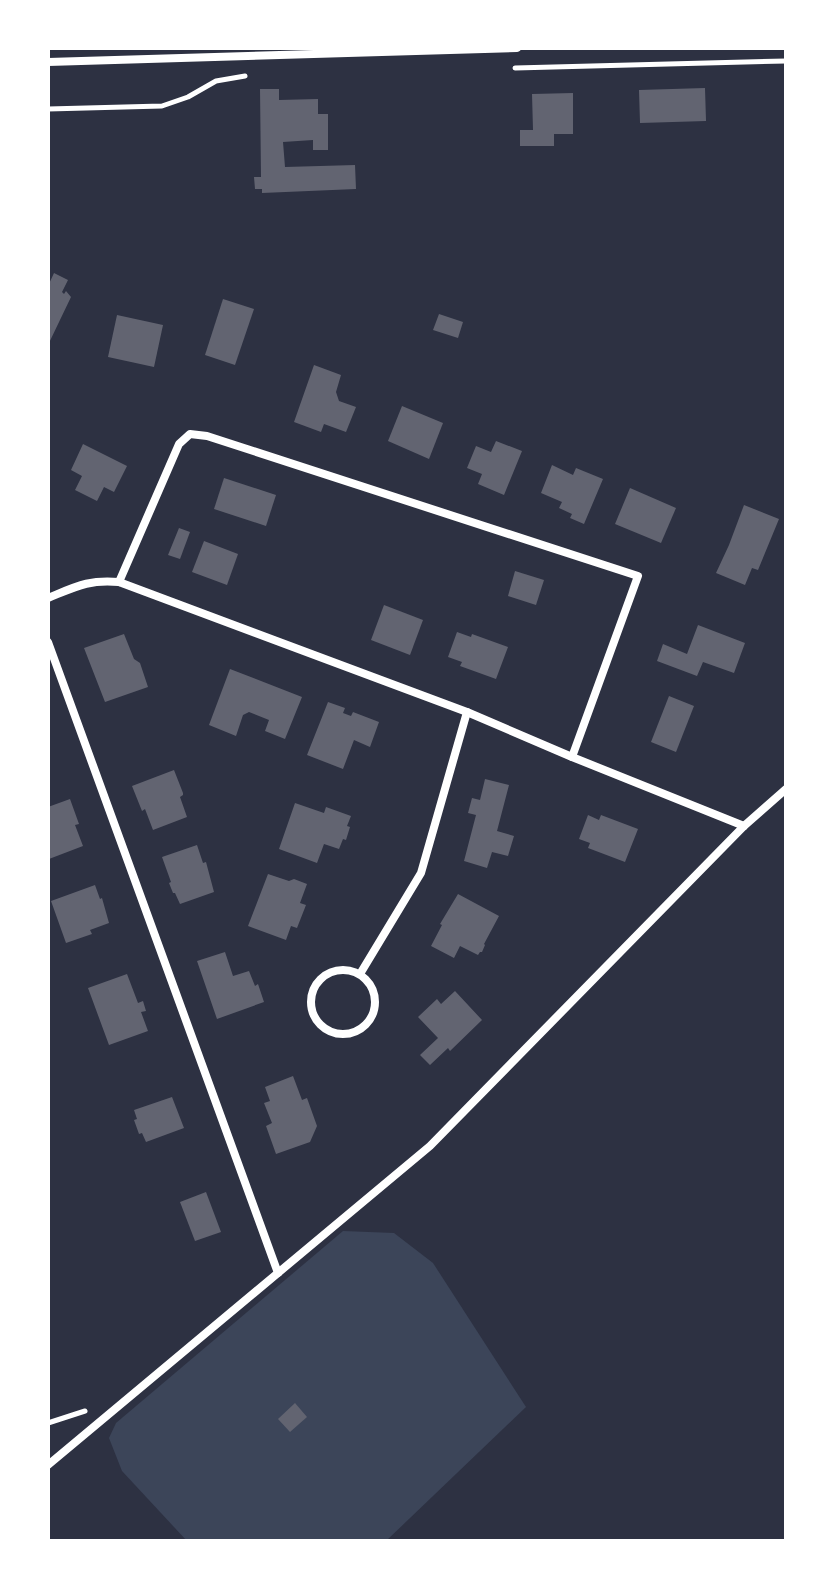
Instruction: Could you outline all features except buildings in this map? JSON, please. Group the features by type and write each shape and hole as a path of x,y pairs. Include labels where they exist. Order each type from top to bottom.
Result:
{"street":[{"path":"48,62 517,48"},
{"path":"119,582 179,444 190,434 207,436 638,576 572,757"},
{"path":"48,598 86,583 103,580 119,582 467,712 744,826"},
{"path":"48,642 278,1273"},
{"path":"360,974 421,873 467,712"},
{"path":"48,1465 430,1146 744,826 786,789"},
{"path":"340,970 360,974 369,983 375,1003 368,1021 351,1032 341,1034 331,1031 316,1019 312,1009 314,988 320,979 330,973 340,970"}],"path":[{"path":"509,68 786,61"},
{"path":"48,109 162,106 188,97 216,81 257,76"}],"shaded area":[{"path":"343,1231 394,1233 433,1263 526,1407 386,1541 187,1541 122,1471 109,1438 116,1423"}]}
